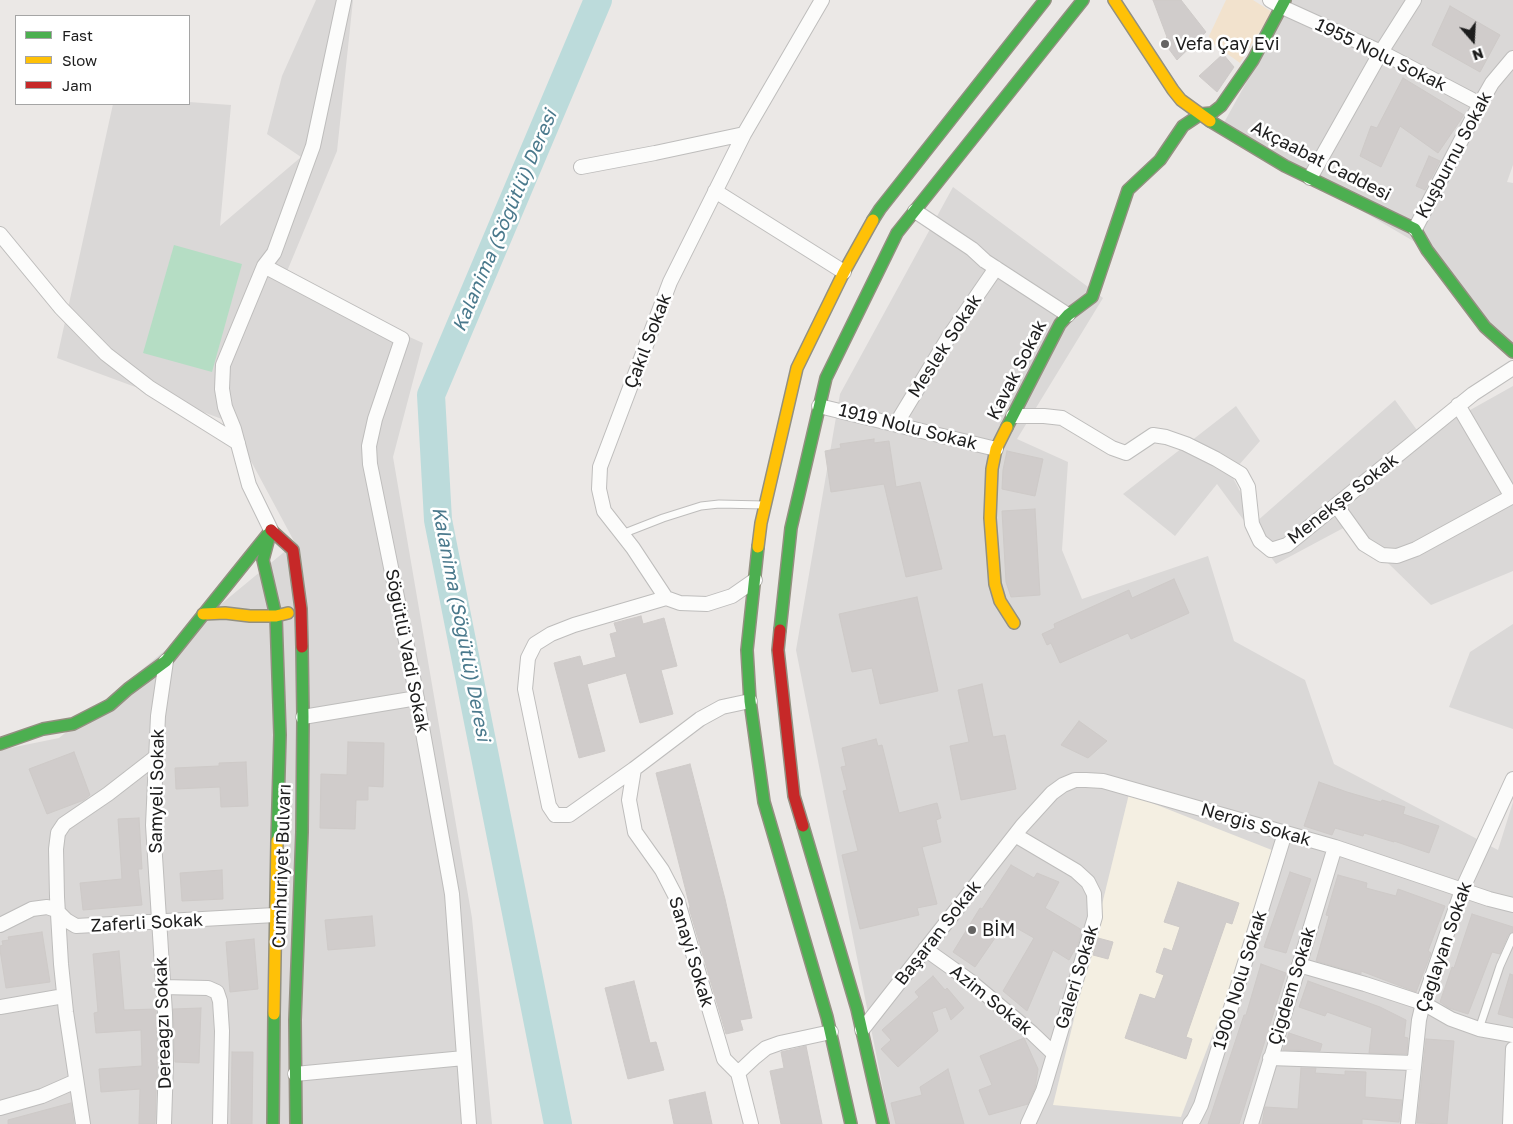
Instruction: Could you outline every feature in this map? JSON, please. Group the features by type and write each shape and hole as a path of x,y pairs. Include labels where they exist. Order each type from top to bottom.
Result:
{"street":[{"path":"0,744 43,729 73,724 110,705 166,661 271,530 249,485 234,429 225,408 222,390 223,365 264,266 274,253 313,146 344,0"},
{"name":"Çakıl Sokak","path":"666,598 633,548 604,511 598,488 600,467 670,282 744,134 822,0"},
{"path":"851,1124 830,1032 764,802 750,701 747,650 760,523 796,368 844,272 880,209 1045,0"},
{"path":"883,1124 857,1009 794,796 778,650 791,528 826,378 897,233 1083,0"},
{"name":"Akçaabat Caddesi","path":"1114,0 1181,100 1216,125 1285,166 1415,229"},
{"path":"1310,178 1381,52 1414,0"},
{"name":"Kavak Sokak","path":"1014,624 1000,601 995,584 990,518 992,469 996,449 1060,324 1068,315 1092,297 1128,190 1160,160 1183,126 1201,114 1212,113 1221,106 1253,60 1279,2"},
{"name":"1955 Nolu Sokak","path":"1279,2 1381,52 1480,104"},
{"name":"Kuşburnu Sokak","path":"1415,229 1480,104 1492,84 1513,58"},
{"path":"581,167 673,150 744,134"},
{"path":"715,191 844,272"},
{"path":"915,211 972,248 996,268 1068,315"},
{"path":"1415,229 1427,250 1485,327 1513,352"},
{"path":"0,234 61,308 106,354 150,388 238,443"},
{"name":"Söğütlü Vadi Sokak","path":"264,266 402,338 375,419 369,446 370,464 417,698 452,894 469,1124"},
{"name":"Meslek Sokak","path":"896,424 950,335 996,268"},
{"name":"Menekşe Sokak","path":"1013,416 1062,418 1112,448 1126,453 1153,435 1172,439 1208,456 1241,474 1248,487 1252,524 1260,541 1271,550 1286,545 1458,405 1513,368"},
{"path":"1336,505 1364,544 1382,556 1397,556 1416,549 1512,497 1458,405"},
{"name":"1919 Nolu Sokak","path":"820,406 996,449"},
{"name":"Cumhuriyet Bulvarı","path":"273,1124 275,915 280,734 276,616 263,560 271,530 293,550 302,609 302,832 295,1020 296,1124"},
{"path":"750,701 722,707 700,719 569,816 555,815 549,806 525,689 528,658 535,644 551,634 574,625 666,598 680,603 707,604 732,596 755,580"},
{"path":"202,614 225,613 250,616 276,616 302,609"},
{"name":"Samyeli Sokak","path":"159,922 153,825 158,716 166,661"},
{"path":"303,717 417,698"},
{"path":"83,1124 60,964 56,849 58,833 64,824 108,794 157,756"},
{"name":"Sanayi Sokak","path":"634,769 629,800 634,832 662,870 677,899 724,1059 738,1074 751,1124"},
{"name":"Çağlayan Sokak","path":"1408,1124 1419,1020 1423,1003 1462,890 1513,779"},
{"name":"Nergis Sokak","path":"1015,835 1052,793 1064,785 1075,780 1103,781 1334,847 1513,905"},
{"name":"1900 Nolu Sokak","path":"1190,1124 1201,1106 1285,833"},
{"name":"Başaran Sokak","path":"862,1030 1015,835"},
{"name":"Galeri Sokak","path":"1015,835 1076,871 1088,882 1094,894 1095,917 1043,1091 1028,1124"},
{"name":"Çiğdem Sokak","path":"1250,1124 1334,847"},
{"name":"Zaferli Sokak","path":"0,925 32,909 47,906 56,910 66,920 76,926 275,915"},
{"name":"Dereağzı Sokak","path":"159,922 165,1013 164,1124"},
{"name":"Azim Sokak","path":"925,949 970,982 1032,1033 1054,1054"},
{"path":"1299,964 1423,1003 1479,1030 1513,1035"},
{"path":"162,987 208,988 217,992 220,1001 222,1031 220,1124"},
{"path":"0,1007 64,996"},
{"path":"738,1074 766,1048 830,1032"},
{"path":"1510,1124 1513,1049"},
{"path":"295,1074 464,1058"},
{"path":"1270,1058 1414,1063"},
{"path":"0,1108 42,1096 76,1081"}],"lane":[{"path":"622,534 701,506 719,504 765,505"},
{"path":"1479,1030 1500,966 1513,938"}],"shaded area":[{"path":"316,0 353,0 337,151 283,281 423,343 393,457 472,918 492,1124 0,1124 0,750 59,738 295,543 230,422 57,358 113,105 190,105 190,102 231,105 220,226 301,157 267,134 282,76"},
{"path":"1292,0 1513,0 1513,165 1507,182 1513,183 1513,353 1415,242 1221,128"},
{"path":"953,187 1103,298 1017,439 1068,462 1062,550 1082,599 1208,556 1234,641 1305,680 1334,764 1498,850 1513,802 1513,1124 890,1124 796,650 840,394"},
{"path":"1513,386 1513,571 1431,605 1349,525 1276,564 1217,484 1175,536 1123,494 1236,406 1260,441 1231,474 1256,522 1395,400 1422,437"},
{"path":"1513,624 1513,729 1449,707 1470,652"},
{"path":"1129,794 1282,854 1181,1117 1053,1105"}],"sand":[{"path":"1226,0 1253,0 1272,12 1240,63 1211,42 1209,36"}],"green space":[{"path":"174,245 242,264 212,372 143,353"}],"building":[{"path":"1153,0 1181,0 1206,32 1177,60 1163,41 1167,37"},
{"path":"1450,6 1500,35 1480,72 1432,45"},
{"path":"1223,54 1234,67 1217,92 1199,76"},
{"path":"1403,78 1464,115 1438,153 1400,126 1381,167 1360,156 1371,126 1377,128"},
{"path":"1429,156 1440,161 1425,190 1416,186"},
{"path":"874,439 874,443 889,441 896,487 920,482 942,569 906,577 884,484 831,492 825,451 841,448 840,444"},
{"path":"1007,451 1043,459 1035,496 1002,489"},
{"path":"1035,509 1040,595 1011,597 1006,582 1002,511"},
{"path":"1174,579 1189,613 1131,639 1128,633 1060,663 1051,643 1047,645 1042,634 1055,628 1054,624 1129,590 1132,598"},
{"path":"917,597 938,691 880,704 872,668 852,672 839,614"},
{"path":"641,616 643,624 664,618 677,666 661,670 673,714 640,723 626,673 587,684 605,751 579,758 554,663 580,656 583,666 616,657 610,634 617,632 614,623"},
{"path":"982,684 993,737 1005,735 1016,789 961,800 950,746 969,742 958,690"},
{"path":"1079,721 1107,741 1088,758 1061,745"},
{"path":"876,739 878,746 882,745 899,813 937,803 941,818 936,820 941,842 922,847 937,904 917,908 919,915 860,929 842,855 858,851 843,791 847,790 841,767 846,766 842,748"},
{"path":"348,742 384,743 383,787 368,786 368,800 356,800 355,829 320,828 321,774 347,775"},
{"path":"74,752 90,795 84,800 47,814 29,769"},
{"path":"246,762 248,806 221,807 220,787 176,789 175,768 219,766 219,763"},
{"path":"690,764 725,899 752,1018 740,1020 743,1030 726,1034 689,908 656,773"},
{"path":"1319,782 1381,802 1382,800 1405,807 1403,814 1439,826 1429,853 1364,833 1363,836 1335,828 1332,835 1304,826"},
{"path":"139,818 142,869 138,869 142,905 83,910 80,883 122,879 118,819"},
{"path":"1011,865 1034,878 1037,873 1059,882 1045,908 1082,930 1076,951 1074,951 1069,960 1053,950 1027,1011 1003,991 1034,938 1006,922 975,967 953,952 980,908 982,909"},
{"path":"222,870 223,899 182,901 180,873"},
{"path":"1290,872 1311,879 1286,953 1264,947"},
{"path":"1338,875 1367,883 1366,888 1396,896 1398,889 1445,906 1428,951 1431,953 1416,992 1361,971 1361,974 1316,961 1329,916 1326,915"},
{"path":"1178,882 1239,903 1232,924 1226,922 1186,1037 1192,1039 1186,1059 1125,1038 1140,994 1155,999 1164,975 1156,972 1164,948 1172,951 1180,927 1164,922"},
{"path":"1472,914 1513,927 1513,932 1508,935 1500,954 1492,952 1468,1014 1449,1008 1440,1002 1452,967 1454,968"},
{"path":"372,916 375,946 328,950 325,920"},
{"path":"42,932 50,982 6,988 0,950 0,946 3,945 2,941 9,940 8,937"},
{"path":"1098,938 1113,942 1108,959 1093,955"},
{"path":"254,939 258,989 230,992 226,942"},
{"path":"119,951 124,1010 156,1009 155,1124 139,1124 140,1089 101,1092 99,1069 142,1066 141,1030 96,1033 94,1013 98,1012 93,954"},
{"path":"1261,964 1286,973 1239,1124 1208,1124 1244,1015 1246,1015"},
{"path":"1510,974 1513,975 1513,1018 1498,1014"},
{"path":"933,976 945,990 947,988 964,1008 951,1020 946,1007 932,1012 938,1031 898,1067 881,1049 891,1040 882,1030 919,997 915,992"},
{"path":"634,981 650,1043 656,1042 664,1070 628,1079 605,988"},
{"path":"1308,981 1380,1007 1406,1020 1404,1037 1408,1038 1407,1054 1369,1053 1372,1028 1327,1012 1325,1016 1299,1007"},
{"path":"201,1008 199,1063 175,1062 173,1009"},
{"path":"1289,1033 1322,1044 1320,1051 1283,1050"},
{"path":"1024,1038 1038,1069 1035,1088 1028,1104 989,1115 979,1090 992,1085 980,1056"},
{"path":"1426,1039 1454,1041 1447,1124 1417,1123"},
{"path":"806,1046 822,1124 781,1124 770,1071 784,1068 781,1052"},
{"path":"232,1052 253,1052 252,1124 231,1124"},
{"path":"1301,1068 1316,1068 1315,1073 1345,1075 1345,1071 1366,1072 1365,1097 1402,1100 1399,1122 1362,1119 1362,1124 1262,1124 1265,1107 1298,1109"},
{"path":"948,1069 964,1124 896,1124 891,1103 922,1095 920,1087"},
{"path":"705,1092 712,1124 674,1124 669,1100"},
{"path":"71,1103 74,1124 8,1124 8,1120"}],"waterway":[{"name":"Kalanima (Söğütlü) Deresi","path":"558,1124 438,520 431,395 598,0"}],"traffic: fast":[{"path":"873,220 1045,0"},
{"path":"780,630 791,528 826,378 897,233 1083,0"},
{"path":"1007,427 1060,324 1068,315 1092,297 1128,190 1160,160 1183,126 1201,114 1212,113 1221,106 1253,60 1285,0"},
{"path":"1210,121 1285,166 1415,229 1427,250 1485,327 1513,352"},
{"path":"271,530 263,560 276,616 280,735 277,841"},
{"path":"0,744 43,729 73,724 110,705 166,661 268,534"},
{"path":"758,547 747,650 750,701 764,802 827,1017 851,1124"},
{"path":"296,1124 295,1020 302,832 302,647"},
{"path":"803,826 857,1009 883,1124"},
{"path":"273,1124 274,1014"}],"traffic: slow":[{"path":"1114,0 1173,90 1181,100 1210,121"},
{"path":"758,547 761,523 797,368 844,272 873,220"},
{"path":"1007,427 996,449 992,469 990,518 995,584 1000,601 1014,623"},
{"path":"203,614 225,613 250,616 276,616 288,613"},
{"path":"274,1014 277,841"}],"traffic: jam":[{"path":"271,530 293,550 301,609 302,647"},
{"path":"780,630 778,650 794,796 803,826"}],"place":[{"name":"Vefa Çay Evi","path":"1165,44"},
{"name":"BİM","path":"972,930"}]}
